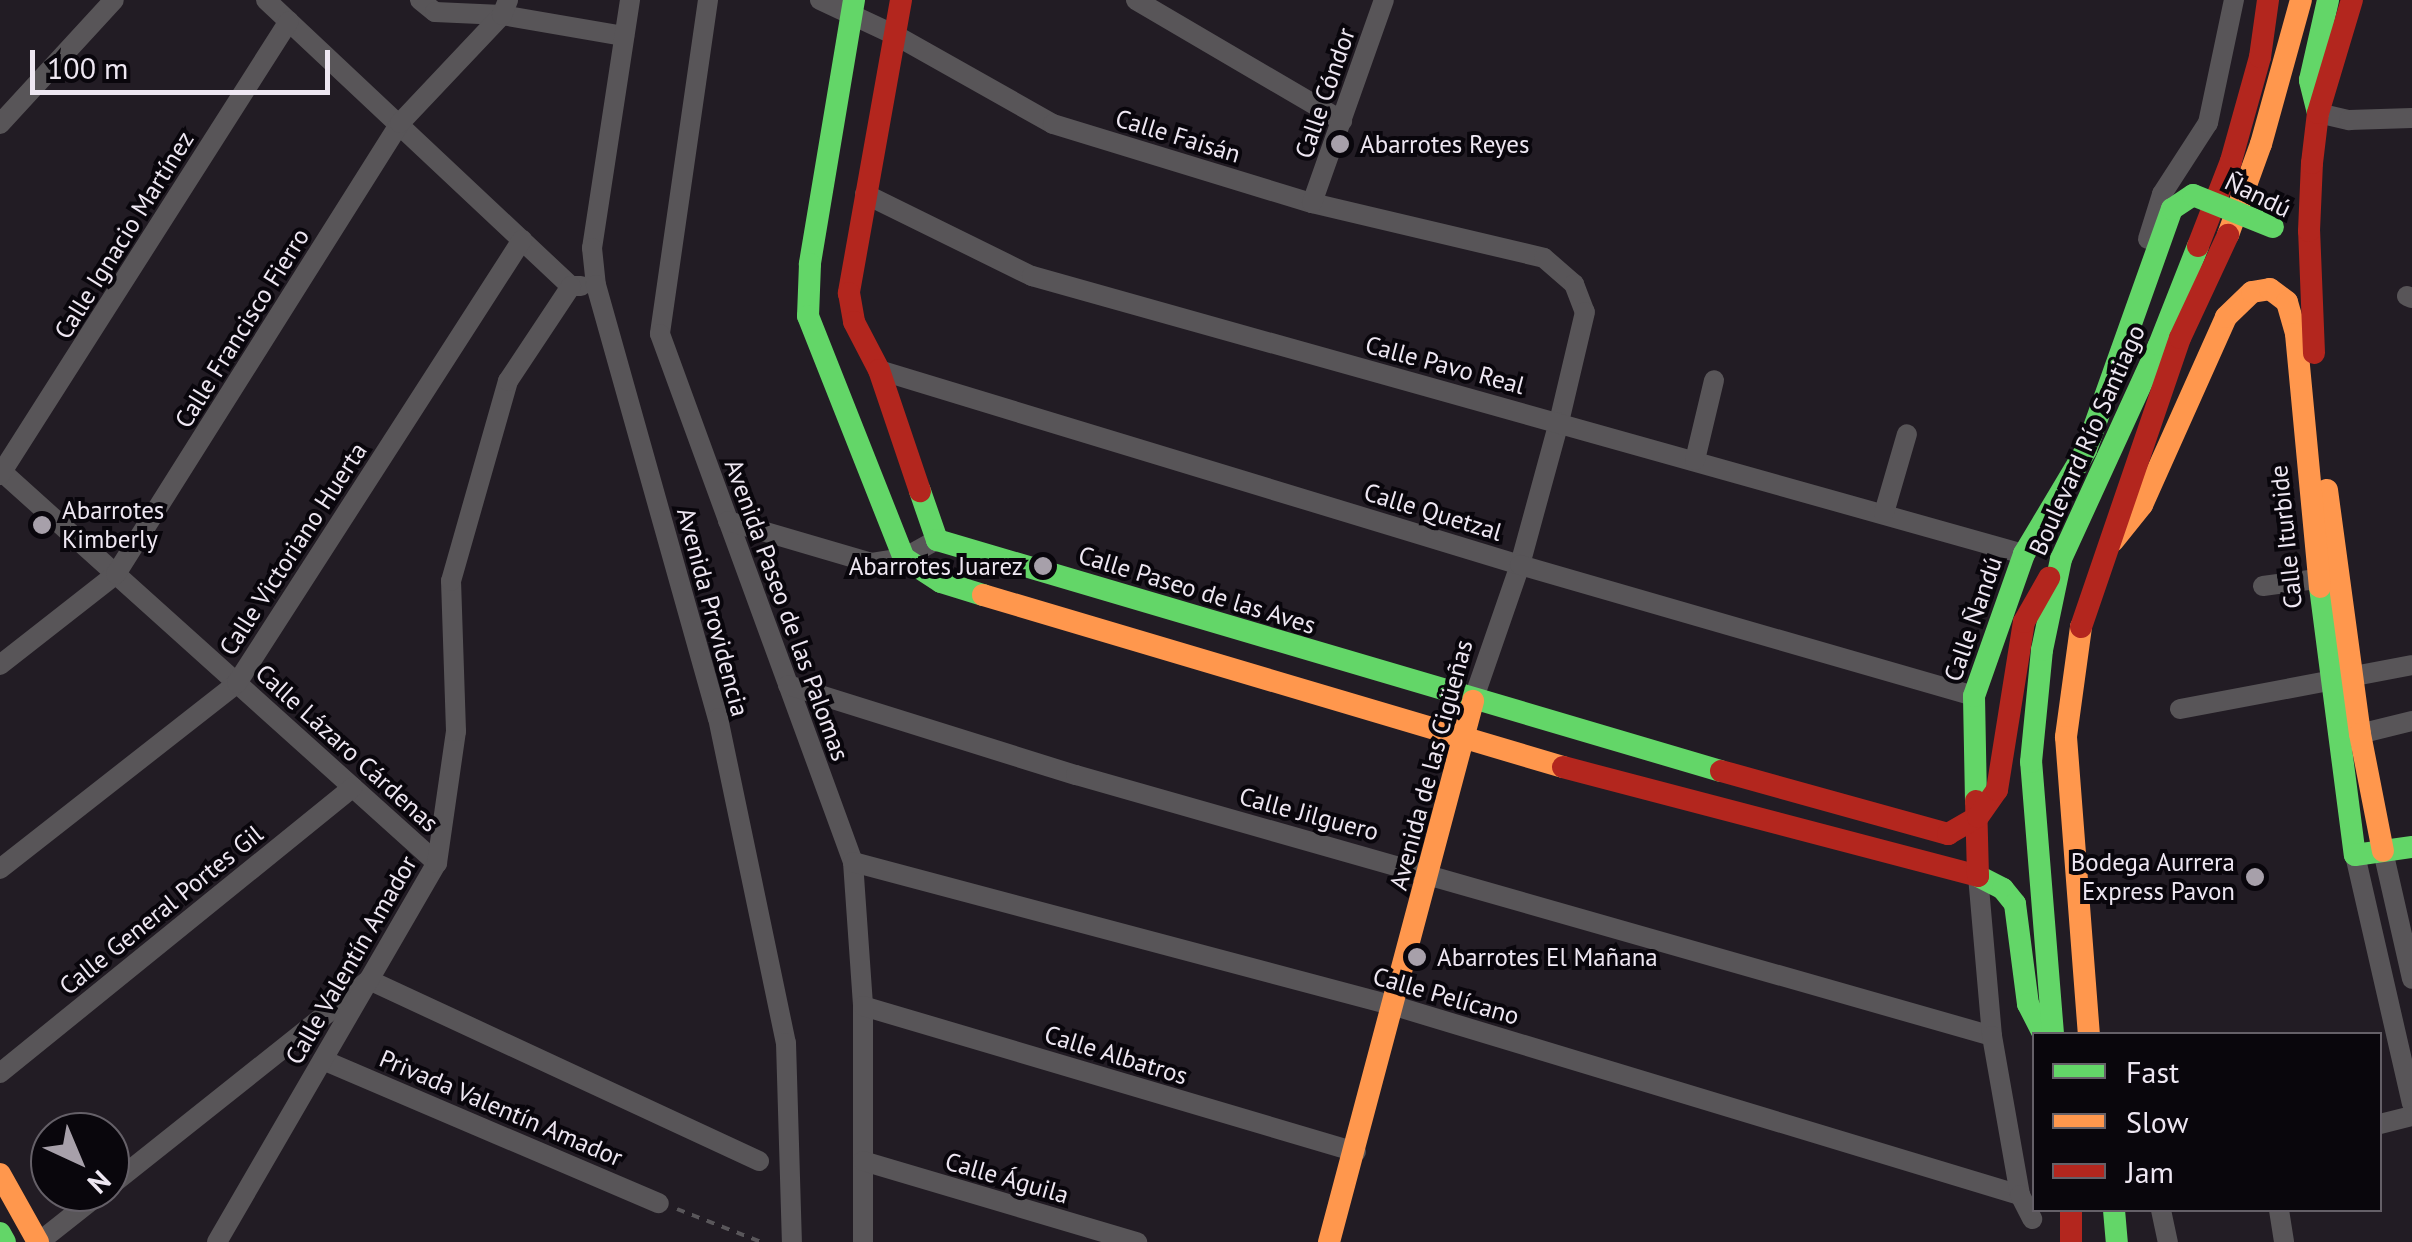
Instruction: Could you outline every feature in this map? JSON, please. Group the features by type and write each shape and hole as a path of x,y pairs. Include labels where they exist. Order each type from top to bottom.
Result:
{"street":[{"path":"0,124 114,0"},
{"path":"266,0 571,286 596,285"},
{"path":"420,0 435,12 505,7 624,36"},
{"name":"Avenida Providencia","path":"630,0 592,248 596,285 718,718 786,1043 792,1242"},
{"name":"Avenida Paseo de las Palomas","path":"708,0 660,334 853,862 862,1006 863,1242"},
{"name":"Calle Faisán","path":"820,0 853,8 1053,124 1312,203 1544,258"},
{"path":"728,521 872,563 904,558 937,540 880,370 854,322 849,293 900,0"},
{"path":"1136,0 1342,121"},
{"name":"Calle Cóndor","path":"1312,203 1384,0"},
{"path":"2134,319 2133,287 2162,194 2208,123 2234,0"},
{"name":"Boulevard Río Santiago","path":"2054,1032 2030,762 2042,650 2061,559 2159,345 2231,161 2260,57 2268,0"},
{"name":"Boulevard Río Santiago","path":"2089,1032 2066,737 2081,628 2103,554 2180,338 2224,247 2249,178 2294,38 2301,0"},
{"path":"2328,0 2310,80 2318,112 2348,120 2412,118"},
{"name":"Calle Iturbide","path":"2305,334 2311,308 2309,231 2318,112 2352,0"},
{"name":"Calle Francisco Fierro","path":"0,665 116,574 400,123 505,7"},
{"path":"853,8 810,264 808,316 904,558 941,582 1462,740 1978,876 2002,889 2015,904 2028,1004 2041,1032"},
{"name":"Calle Ignacio Martínez","path":"1,473 289,21"},
{"name":"Calle Pavo Real","path":"865,194 1032,276 2024,554"},
{"name":"Calle Ñandú","path":"2032,1218 2020,1194 1992,1036 1978,876 1974,696 2024,554 2086,450 2172,209 2193,195"},
{"name":"Ñandú","path":"2193,195 2273,227 2293,246 2311,308"},
{"name":"Calle Victoriano Huerta","path":"0,869 237,682 522,240"},
{"name":"Avenida de las Cigüeñas","path":"1329,1242 1356,1152 1472,701 1520,565 1585,312 1574,284 1544,258"},
{"name":"Calle Valentín Amador","path":"217,1242 437,863 456,730 451,581 508,381 571,286"},
{"name":"Calle Iturbide","path":"2103,554 2142,505 2218,334 2236,305 2252,292 2270,289 2288,302 2305,334 2316,394 2328,578 2328,683 2349,736 2383,851 2412,979"},
{"name":"Calle Quetzal","path":"880,370 1520,565 1974,696"},
{"path":"1696,460 1714,380"},
{"path":"1884,513 1907,434"},
{"name":"Calle Lázaro Cárdenas","path":"1,473 437,863"},
{"name":"Calle Paseo de las Aves","path":"937,540 1472,701 1948,834 1978,817"},
{"path":"1978,817 1997,790 2024,622 2061,559"},
{"path":"2263,586 2328,578"},
{"name":"Calle Iturbide","path":"2328,578 2355,679 2349,736 2355,855 2412,1104"},
{"path":"2180,709 2355,679 2412,665"},
{"name":"Calle Jilguero","path":"788,684 1076,776 1429,872 1992,1036"},
{"path":"2349,736 2412,721"},
{"name":"Calle General Portes Gil","path":"0,1072 353,787"},
{"path":"2355,855 2412,846"},
{"name":"Calle Pelícano","path":"853,862 1394,1006 2020,1194"},
{"path":"130,1170 370,980 759,1161"},
{"name":"Calle Albatros","path":"862,1006 1356,1152"},
{"name":"Privada Valentín Amador","path":"323,1060 659,1202"},
{"path":"2382,1124 2412,1116"},
{"name":"Calle Águila","path":"863,1162 1136,1242"},
{"path":"0,1174 8,1198 38,1242 76,1212"},
{"path":"2071,1212 2071,1242"},
{"path":"2114,1212 2117,1242"},
{"path":"2161,1212 2168,1242"},
{"path":"2278,1212 2284,1242"},
{"path":"0,1233 5,1242"}],"path":[{"path":"659,1202 761,1242"}],"traffic: fast":[{"path":"854,0 810,264 808,316 904,558 941,582 983,595"},
{"path":"2318,113 2310,80 2328,0"},
{"path":"1976,801 1974,696 2024,554 2086,450 2172,209 2193,195"},
{"path":"2193,195 2273,227"},
{"path":"2053,1032 2031,762 2042,650 2061,559 2159,345 2198,246"},
{"path":"920,491 937,540 1721,771"},
{"path":"2320,587 2355,855 2412,847"},
{"path":"1978,876 2003,889 2015,904 2028,1004 2042,1032"},
{"path":"2114,1212 2117,1242"},
{"path":"0,1233 5,1242"}],"traffic: slow":[{"path":"2228,235 2261,144 2301,0"},
{"path":"2113,541 2142,505 2226,317 2252,292 2270,289 2287,302 2296,334 2320,587"},
{"path":"2327,490 2360,734 2383,851"},
{"path":"983,595 1563,767"},
{"path":"2081,627 2066,737 2089,1032"},
{"path":"1329,1242 1473,701"},
{"path":"0,1174 38,1242"}],"traffic: jam":[{"path":"901,0 849,293 854,322 879,370 920,491"},
{"path":"2198,246 2231,161 2260,57 2268,0"},
{"path":"2314,353 2309,231 2312,163 2318,113 2352,0"},
{"path":"2081,627 2180,338 2228,235"},
{"path":"1978,817 1997,790 2024,622 2049,578"},
{"path":"1563,767 1978,876 1976,801"},
{"path":"1721,771 1948,834 1978,817"},
{"path":"2071,1212 2071,1242"}],"place":[{"name":"Abarrotes Reyes","path":"1340,144"},
{"name":"Abarrotes Kimberly","path":"42,525"},
{"name":"Abarrotes Juarez","path":"1043,566"},
{"name":"Bodega Aurrera Express Pavon","path":"2255,877"},
{"name":"Abarrotes El Mañana","path":"1417,957"}]}
